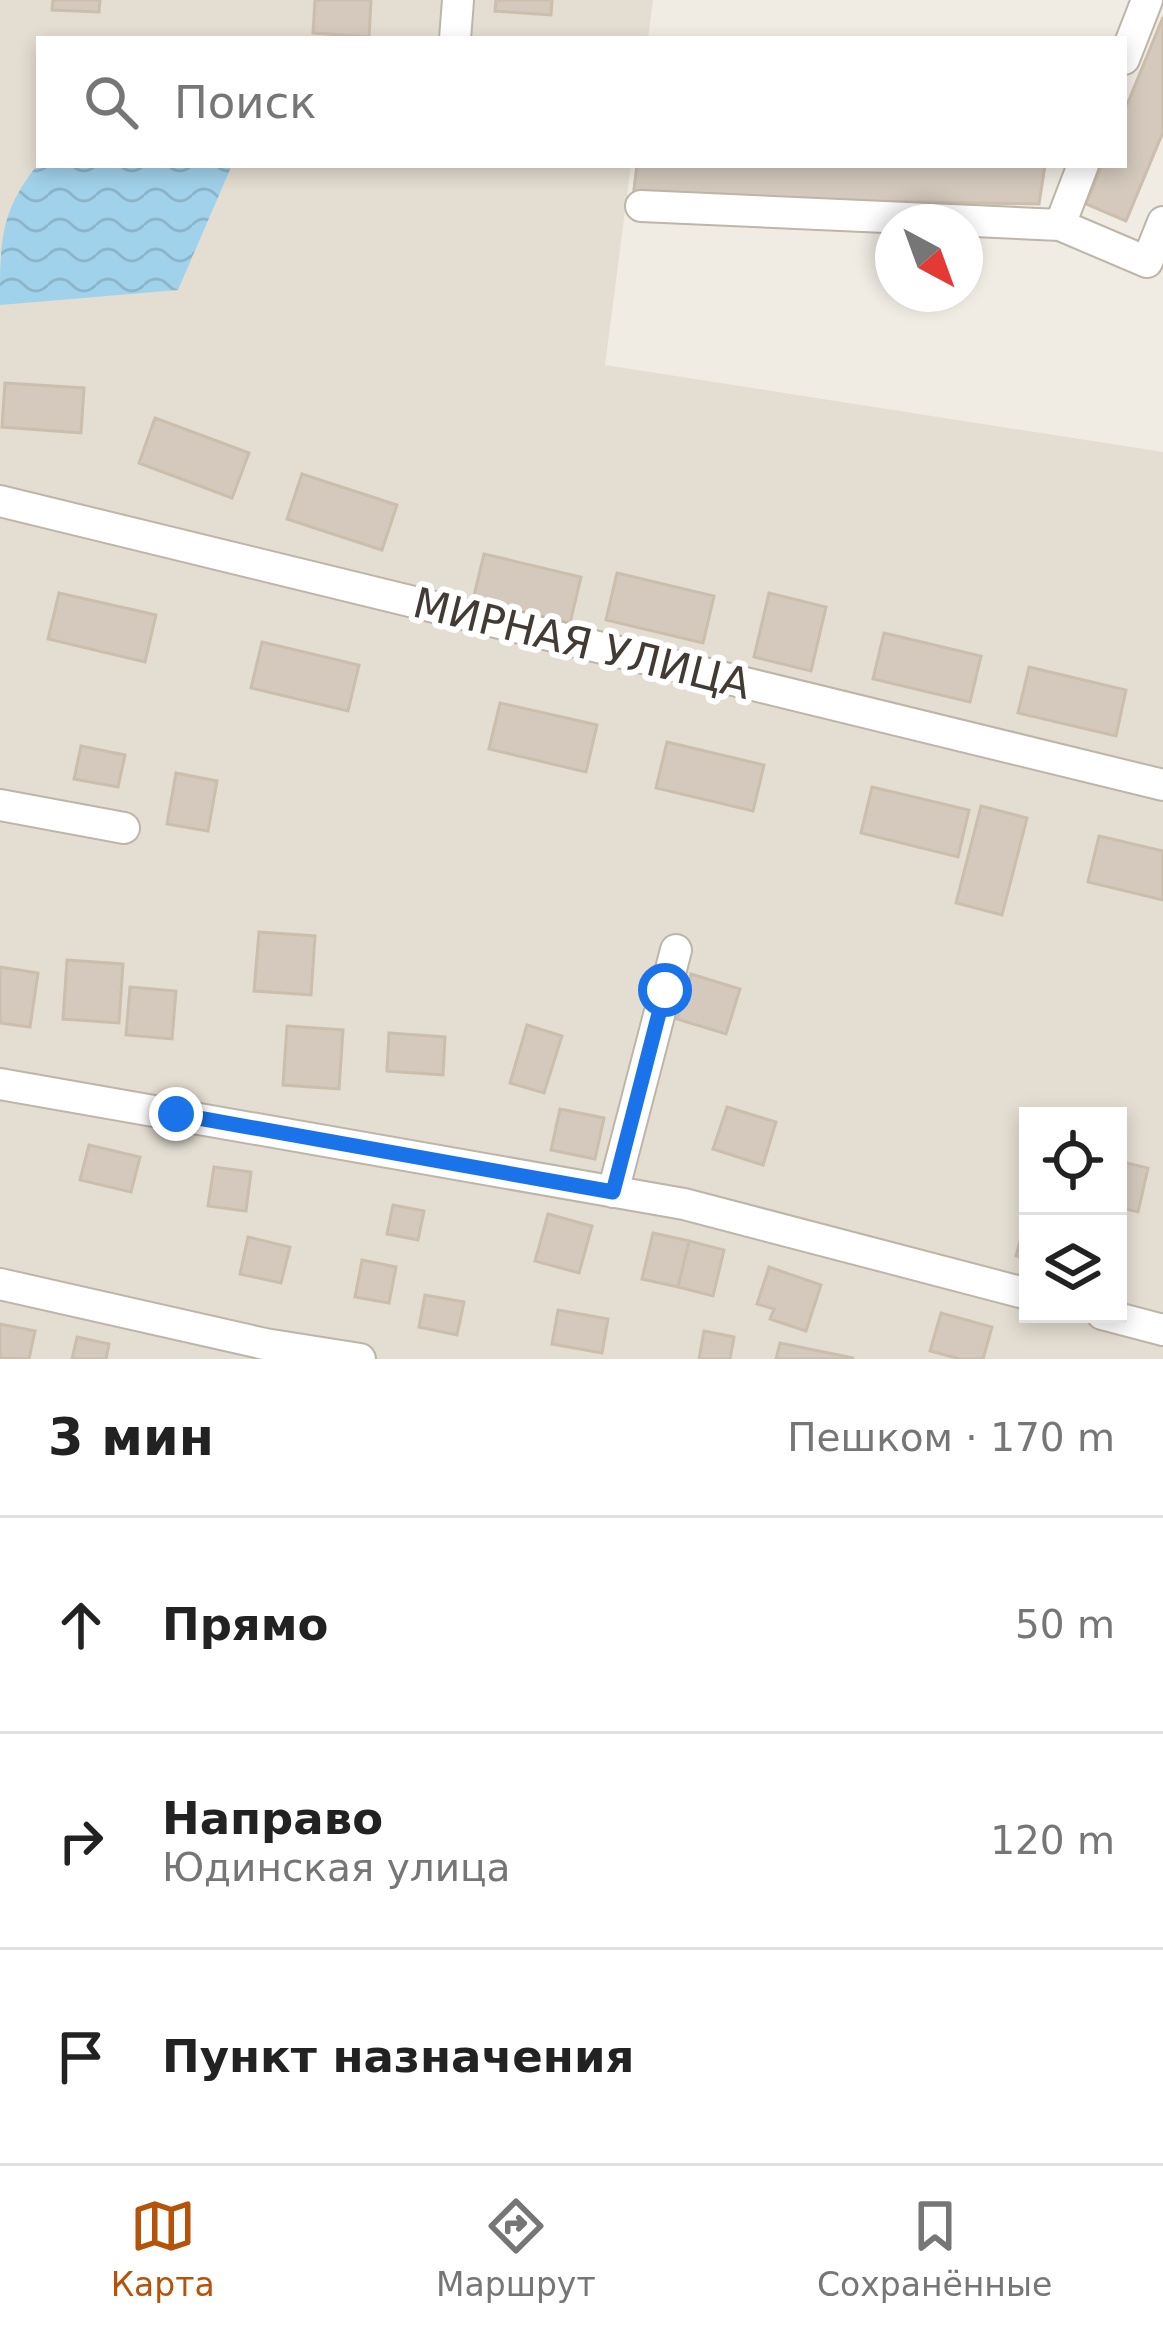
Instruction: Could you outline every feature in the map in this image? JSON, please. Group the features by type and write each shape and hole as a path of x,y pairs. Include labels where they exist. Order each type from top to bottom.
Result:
{"street":[{"path":"455,36 458,0"},
{"path":"1127,51 1147,0"},
{"path":"1060,225 1082,168"},
{"path":"641,206 1060,225 1155,264 1163,222"},
{"name":"МИРНАЯ УЛИЦА","path":"0,501 1163,785"},
{"path":"0,805 124,828"},
{"path":"613,1192 676,950"},
{"path":"0,1084 684,1204 1019,1292"},
{"path":"0,1284 360,1359"},
{"path":"1127,1321 1163,1330"}],"shaded area":[{"path":"0,0 653,0 648,36 36,36 36,168 631,168 605,365 1163,452 1163,1359 0,1359"}],"water":[{"path":"36,167 231,168 178,290 0,305 5,228"}],"building":[{"path":"53,0 100,0 99,12 52,10"},
{"path":"315,0 371,0 369,36 313,33"},
{"path":"496,0 552,0 551,15 495,11"},
{"path":"1163,17 1163,132 1126,221 1086,204 1101,168 1127,168 1127,105"},
{"path":"637,168 1045,168 1039,204 633,197"},
{"path":"5,383 84,388 81,433 2,427"},
{"path":"155,418 249,453 232,498 139,463"},
{"path":"302,474 397,505 382,550 287,519"},
{"path":"484,554 581,577 570,623 473,600"},
{"path":"617,573 714,596 703,643 606,620"},
{"path":"59,593 156,615 145,662 48,639"},
{"path":"769,593 826,607 811,671 754,657"},
{"path":"884,633 981,656 970,702 873,679"},
{"path":"262,642 359,665 348,711 251,688"},
{"path":"1029,667 1126,690 1116,736 1018,713"},
{"path":"500,703 597,725 586,772 489,749"},
{"path":"667,742 764,765 753,811 656,788"},
{"path":"81,746 125,755 118,787 74,779"},
{"path":"176,773 217,781 208,831 167,824"},
{"path":"872,787 969,810 958,857 861,833"},
{"path":"981,806 1027,818 1002,915 956,903"},
{"path":"1099,836 1163,851 1163,900 1088,882"},
{"path":"259,932 315,936 311,995 254,991"},
{"path":"67,960 123,964 119,1023 63,1019"},
{"path":"0,967 38,973 30,1027 0,1023"},
{"path":"691,974 740,989 726,1034 677,1019"},
{"path":"130,987 176,991 172,1039 126,1035"},
{"path":"527,1025 562,1036 544,1093 510,1083"},
{"path":"287,1026 343,1030 339,1089 283,1085"},
{"path":"389,1033 445,1037 443,1075 387,1071"},
{"path":"727,1107 776,1122 763,1165 713,1149"},
{"path":"560,1109 604,1118 595,1159 551,1150"},
{"path":"89,1145 140,1157 131,1192 80,1180"},
{"path":"1127,1163 1148,1168 1138,1212 1127,1209"},
{"path":"214,1167 251,1172 246,1211 208,1206"},
{"path":"393,1205 424,1211 418,1240 387,1234"},
{"path":"548,1214 592,1226 579,1273 535,1261"},
{"path":"653,1233 689,1241 678,1287 642,1279"},
{"path":"248,1237 290,1247 281,1283 240,1274"},
{"path":"689,1241 724,1250 713,1296 678,1287"},
{"path":"362,1260 396,1267 389,1303 355,1297"},
{"path":"769,1267 821,1285 806,1331 770,1319 774,1309 757,1304"},
{"path":"425,1295 464,1302 457,1335 419,1327"},
{"path":"558,1310 608,1319 602,1353 552,1344"},
{"path":"941,1313 992,1327 983,1359 930,1351"},
{"path":"0,1324 35,1331 29,1359 0,1358"},
{"path":"704,1331 734,1337 730,1359 699,1359"},
{"path":"77,1337 109,1344 106,1359 72,1359"},
{"path":"780,1343 853,1358 853,1359 776,1359"}],"route":[{"path":"176,1114 613,1192 665,990"}]}
